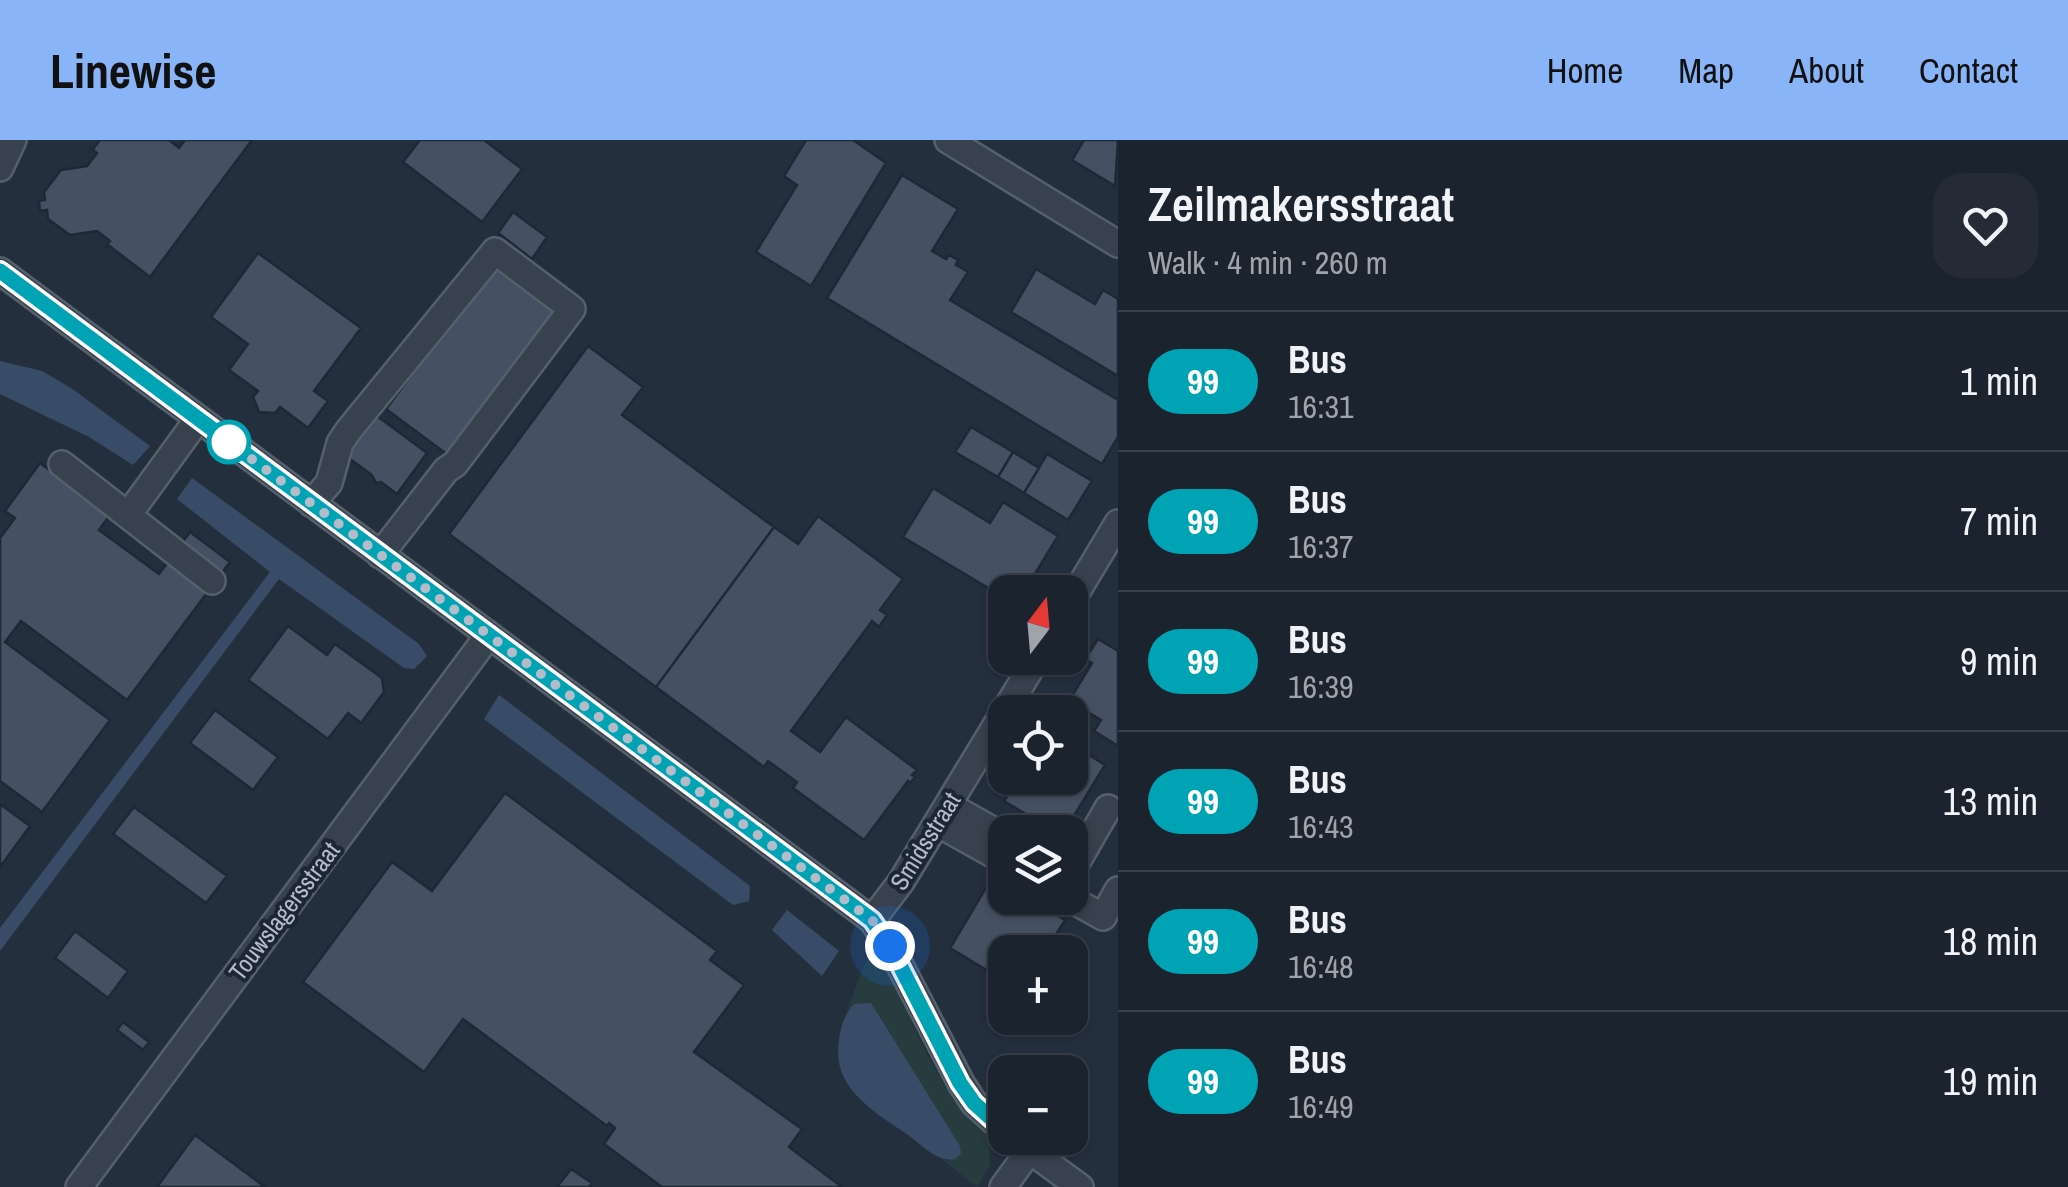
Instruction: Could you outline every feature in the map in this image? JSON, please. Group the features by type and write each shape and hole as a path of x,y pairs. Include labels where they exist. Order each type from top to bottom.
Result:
{"street":[{"path":"0,168 13,140"},
{"path":"950,141 1118,244"},
{"path":"311,504 328,483 340,443 348,431 494,251 572,309 456,464 446,470 380,555"},
{"path":"0,271 872,920 890,946 960,1083 988,1116"},
{"path":"128,514 198,419"},
{"path":"62,464 212,581"},
{"path":"1087,575 1118,523"},
{"name":"Touwslagersstraat","path":"79,1187 488,636"},
{"name":"Smidsstraat","path":"872,920 901,882 1027,675"},
{"path":"1088,843 1108,808"},
{"path":"942,814 988,831"},
{"path":"942,814 988,848"},
{"path":"1088,908 1103,916 1118,890"},
{"path":"1003,1187 1017,1155"},
{"path":"1037,1155 1080,1187"}],"green space":[{"path":"875,949 938,1073 953,1097 988,1136 990,1166 977,1187 940,1158 949,1161 854,1004 846,1013 864,965"}],"water":[{"path":"0,361 42,371 150,446 133,465 89,437 0,394"},
{"path":"192,478 419,644 427,656 414,669 404,668 279,579 0,951 0,928 270,572 177,499"},
{"path":"499,695 750,886 749,901 733,905 484,719"},
{"path":"787,910 839,951 822,976 772,930"},
{"path":"871,1003 960,1146 961,1154 955,1159 930,1152 869,1107 841,1072 838,1057 842,1025 854,1004"}],"building":[{"path":"100,140 169,140 179,148 185,140 252,140 150,277 108,245 105,248 110,241 97,231 70,235 48,219 47,210 40,211 39,201 45,200 44,192 61,170 87,166 97,153 90,148"},
{"path":"420,140 484,140 522,169 482,222 403,162"},
{"path":"806,140 853,140 886,163 811,286 756,252 797,185 784,176"},
{"path":"1084,140 1118,140 1115,186 1072,160"},
{"path":"902,175 958,209 932,251 958,260 956,265 968,272 950,300 1118,400 1118,437 1102,464 827,298"},
{"path":"513,212 547,237 532,259 498,233"},
{"path":"258,253 361,328 314,391 328,401 308,428 280,407 275,413 259,412 253,397 258,391 229,370 248,344 211,317"},
{"path":"494,264 560,313 452,458 386,409"},
{"path":"1036,269 1095,304 1103,290 1118,299 1118,376 1011,312"},
{"path":"588,346 643,387 622,415 774,527 656,687 449,534"},
{"path":"373,413 427,453 397,494 381,482 376,483 372,475 343,454"},
{"path":"971,427 1013,452 998,477 955,452"},
{"path":"1013,452 1039,468 1024,493 998,477"},
{"path":"1047,454 1092,481 1068,520 1024,493"},
{"path":"40,463 110,515 99,530 159,574 190,532 230,562 127,700 21,621 5,642 110,720 42,812 0,781 0,538 15,518 5,511"},
{"path":"933,488 990,523 1003,502 1058,536 1034,575 988,575 988,588 903,537"},
{"path":"818,516 903,579 880,610 887,615 879,627 872,621 791,731 820,752 846,717 917,770 864,840 793,788 797,782 768,761 764,767 656,687 774,527 798,544"},
{"path":"288,626 327,655 335,644 382,678 384,692 361,723 348,713 328,739 248,680"},
{"path":"1098,639 1118,651 1118,746 1094,731 1101,720 1088,712 1088,695 1073,695 1088,675 1092,663 1088,654"},
{"path":"215,710 278,757 253,790 190,743"},
{"path":"1088,754 1105,765 1088,793"},
{"path":"505,793 717,951 710,960 744,985 694,1052 802,1129 789,1147 842,1187 662,1187 604,1144 615,1128 609,1123 607,1126 463,1019 424,1072 303,982 392,862 432,891"},
{"path":"1008,795 1087,795 1074,815 1027,815 1004,801"},
{"path":"0,804 30,826 0,867"},
{"path":"134,807 227,876 206,903 113,834"},
{"path":"988,884 988,915 1057,915 1065,920 1056,935 988,935 988,971 950,948"},
{"path":"75,931 128,971 108,998 55,958"},
{"path":"123,1022 149,1042 143,1050 117,1030"},
{"path":"195,1135 265,1187 157,1187"},
{"path":"571,1169 592,1183 589,1187 557,1187"}],"bus line":[{"name":"99","path":"0,271 872,920 890,946 960,1083 988,1118"}],"route":[{"path":"229,442 226,440 872,920 890,946"}]}
